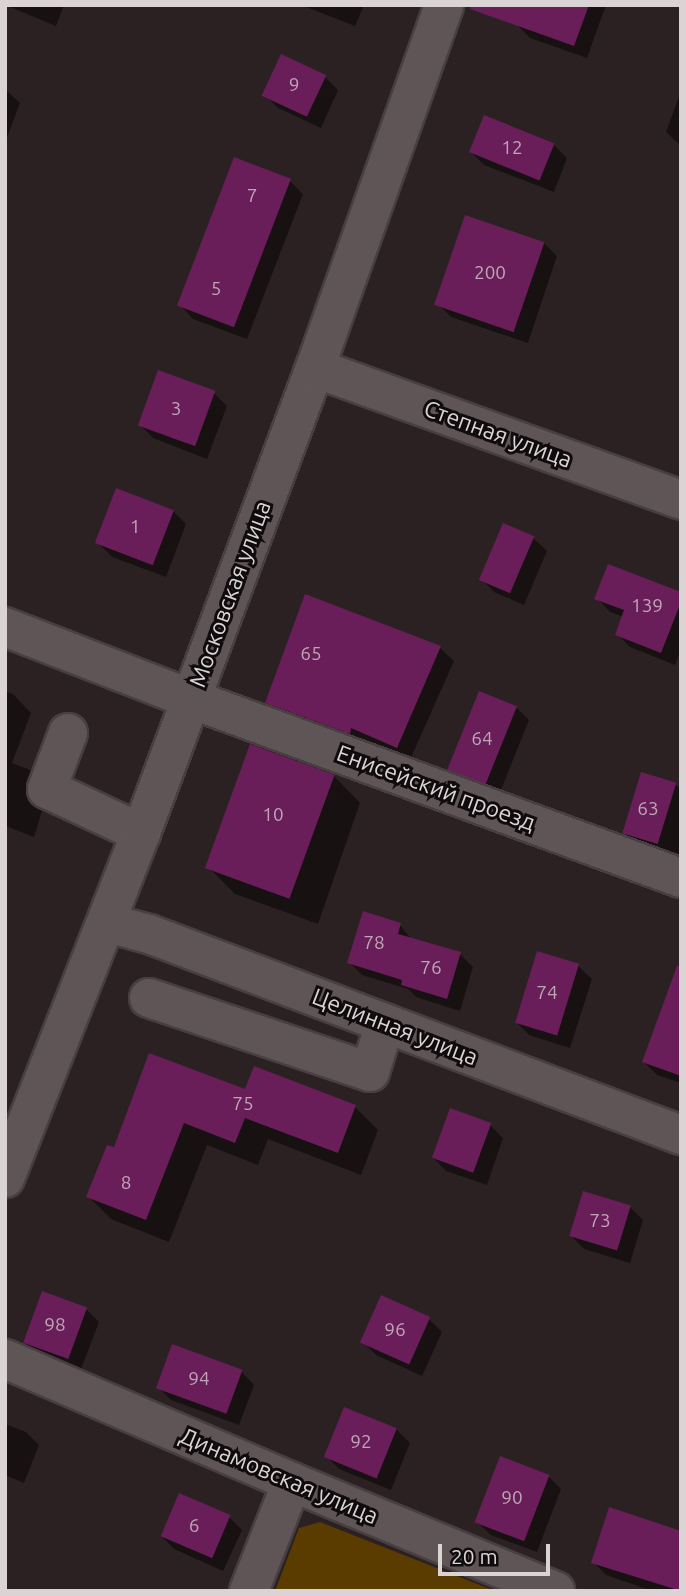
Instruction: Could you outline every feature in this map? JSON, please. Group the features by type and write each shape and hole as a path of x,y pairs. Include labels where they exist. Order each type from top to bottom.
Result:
{"street":[{"name":"Московская улица","path":"5,1178 108,923 315,368 444,5"},
{"name":"Степная улица","path":"315,368 681,500"},
{"name":"Енисейский проезд","path":"5,627 191,699 681,878"},
{"path":"68,733 47,789 141,833"},
{"name":"Целинная улица","path":"108,923 149,934 681,1135"},
{"path":"149,998 370,1072 385,1023"},
{"name":"Динамовская улица","path":"5,1359 555,1591"},
{"path":"249,1591 292,1482"}],"shaded area":[{"path":"320,1522 495,1591 275,1591 299,1528"}],"building":[{"path":"471,5 589,5 574,46 470,9"},
{"path":"281,54 326,75 307,117 262,96"},
{"path":"484,115 554,143 539,181 469,152"},
{"path":"234,157 291,179 234,327 177,305"},
{"path":"465,215 544,242 513,332 434,305"},
{"path":"158,370 215,391 195,446 138,425"},
{"path":"116,488 174,510 153,565 95,543"},
{"path":"503,523 534,536 510,593 479,580"},
{"path":"608,564 681,592 681,602 661,653 615,635 624,610 594,599"},
{"path":"305,594 441,646 397,748 351,728 350,734 265,703"},
{"path":"479,691 517,706 485,785 447,770"},
{"path":"250,744 335,775 289,899 205,868"},
{"path":"641,772 676,783 658,844 622,833"},
{"path":"363,911 401,923 398,934 461,952 447,999 401,985 402,980 347,963"},
{"path":"537,951 579,964 557,1036 515,1023"},
{"path":"677,966 681,966 681,1076 642,1062"},
{"path":"149,1053 245,1089 254,1066 356,1105 338,1153 245,1118 235,1143 184,1123 146,1220 86,1197 107,1145 114,1147"},
{"path":"450,1108 491,1123 473,1173 432,1158"},
{"path":"583,1191 631,1206 617,1251 569,1236"},
{"path":"42,1291 87,1307 68,1359 23,1343"},
{"path":"381,1295 430,1317 409,1364 360,1343"},
{"path":"172,1344 242,1370 226,1414 156,1388"},
{"path":"344,1407 397,1428 377,1478 324,1457"},
{"path":"500,1456 549,1475 524,1541 475,1522"},
{"path":"179,1493 231,1515 212,1558 161,1536"},
{"path":"609,1507 681,1531 681,1591 591,1563"}]}
